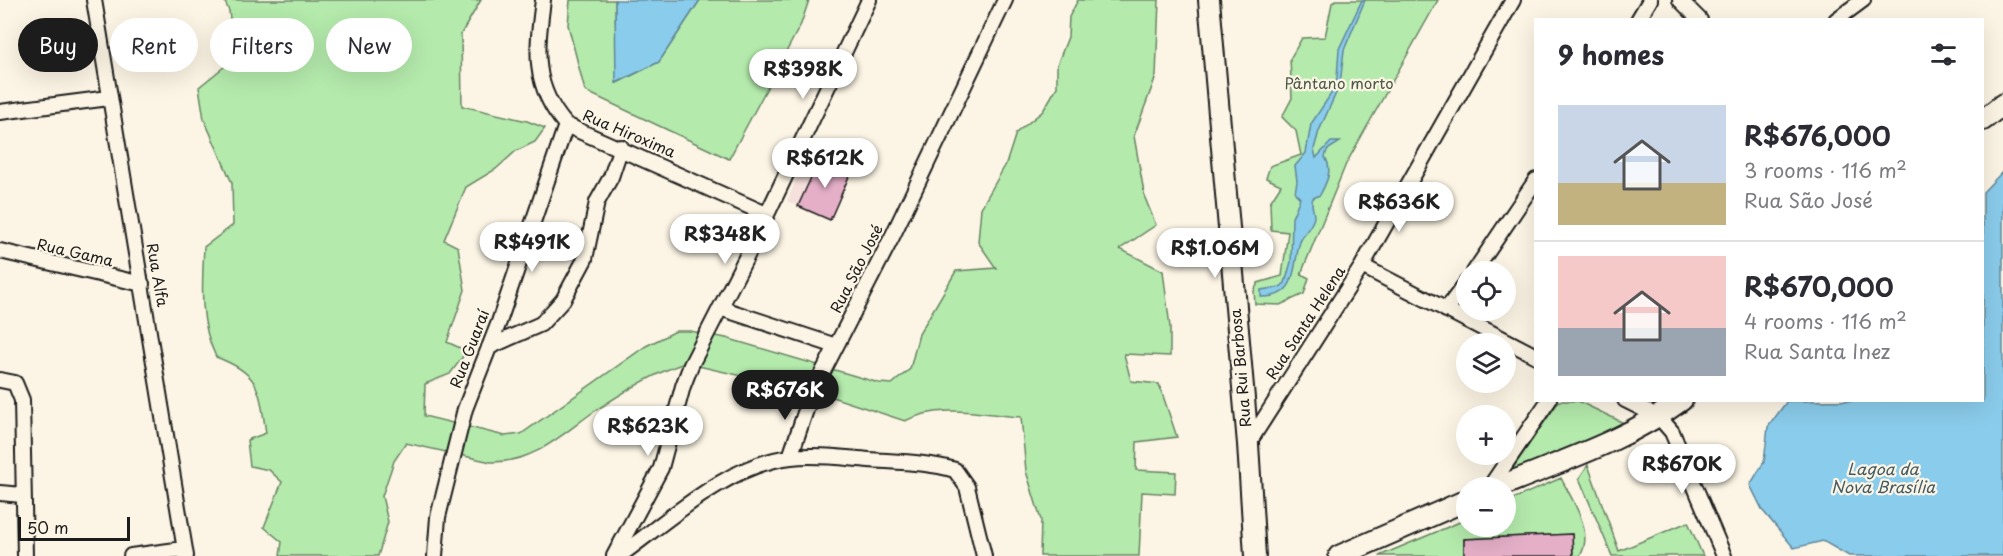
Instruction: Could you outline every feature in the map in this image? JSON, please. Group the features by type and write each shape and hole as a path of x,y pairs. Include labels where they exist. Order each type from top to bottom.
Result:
{"street":[{"name":"Rua Alfa","path":"94,0 185,552"},
{"name":"Rua Hiroxima","path":"543,0 537,43 538,67 547,97 566,125 621,147 766,214"},
{"path":"616,556 661,468 683,386 691,365 869,0"},
{"name":"Rua São José","path":"790,457 811,395 897,227 1005,0"},
{"name":"Rua Rui Barbosa","path":"1209,0 1248,444 1254,556"},
{"name":"Rua Santa Helena","path":"1248,444 1362,266 1513,0"},
{"path":"1639,18 1650,0"},
{"path":"1680,0 1698,18"},
{"path":"1839,18 1863,0"},
{"path":"0,112 109,98"},
{"path":"1984,119 2003,104"},
{"name":"Rua Guaraí","path":"435,556 438,518 465,409 489,347 566,125"},
{"path":"489,347 541,324 563,300 585,259 597,202 611,177 621,147"},
{"path":"1481,261 1534,183"},
{"name":"Rua Gama","path":"0,251 142,284"},
{"path":"1362,266 1534,355"},
{"path":"1446,310 1456,297"},
{"path":"720,308 836,346"},
{"path":"0,380 15,383 22,400 22,495 25,556"},
{"path":"1497,477 1549,402"},
{"path":"1629,402 1664,421 1680,449 1724,556"},
{"path":"1516,480 1620,437 1659,417 1679,402"},
{"path":"616,556 731,475 755,465 790,457 820,456 918,463 956,470 967,487 984,556"},
{"path":"0,493 22,495"},
{"path":"1339,556 1456,505"},
{"path":"131,556 185,552"}],"shaded area":[{"path":"808,153 851,172 830,220 787,201"}],"green space":[{"path":"224,0 481,0 461,34 462,106 527,121 545,128 535,142 516,151 496,169 466,187 444,240 458,247 465,290 447,342 467,351 450,374 425,384 424,416 505,436 521,434 646,346 676,331 690,331 726,338 879,383 892,384 910,369 919,334 956,271 996,268 978,242 981,208 1006,164 1016,133 1043,111 1057,87 1057,65 1068,37 1069,17 1078,0 1159,0 1156,76 1134,136 1145,198 1156,225 1120,249 1163,271 1170,327 1170,356 1124,354 1131,381 1159,384 1177,437 1137,442 1136,470 1176,472 1175,494 1142,492 1139,556 1040,556 1041,520 1026,471 1021,417 947,411 933,412 905,421 826,395 685,363 661,372 637,385 592,413 557,439 520,458 491,462 406,443 394,461 382,496 388,522 378,556 280,556 282,542 264,527 282,482 269,470 250,466 247,440 266,433 259,394 250,377 242,370 216,357 204,317 202,289 204,247 233,225 232,183 204,119 199,87 218,72 314,72 314,18 230,18"},
{"path":"570,0 615,0 617,83 659,62 700,0 809,0 801,24 729,159 585,91 568,25"},
{"name":"Pântano morto","path":"1336,0 1438,0 1346,164 1301,274 1309,278 1304,294 1280,305 1255,304 1254,291 1258,283 1282,276 1288,232 1271,230 1270,202 1281,185 1266,178 1270,166 1301,155 1296,131 1282,117 1292,98 1290,59 1302,38 1325,37 1332,3"},
{"path":"1558,402 1580,402 1628,425 1514,474 1510,472"},
{"path":"1588,465 1619,551 1688,522 1703,556 1612,556 1579,478"},
{"path":"1561,478 1576,506 1583,527 1584,547 1580,556 1573,556 1572,534 1516,537 1516,498"},
{"path":"1456,524 1456,537 1507,537 1464,539 1464,556 1379,556"}],"water":[{"path":"615,0 700,0 659,62 616,83"},
{"path":"1362,0 1365,0 1344,50 1340,84 1319,131 1314,149 1316,158 1331,142 1340,142 1327,150 1325,157 1329,167 1328,176 1320,195 1313,198 1314,217 1300,242 1292,279 1288,287 1273,296 1261,297 1261,290 1280,287 1285,283 1291,262 1292,218 1300,198 1295,193 1297,181 1295,166 1306,153 1311,124 1331,94 1337,78 1339,49"},
{"name":"Lagoa da Nova Brasília","path":"2003,171 2003,556 1849,556 1823,541 1794,548 1763,511 1750,485 1764,462 1768,427 1786,402 1984,402 1984,191"}],"building":[{"path":"820,158 851,172 830,220 798,206"},
{"path":"1572,534 1573,556 1464,556 1464,539"}]}
